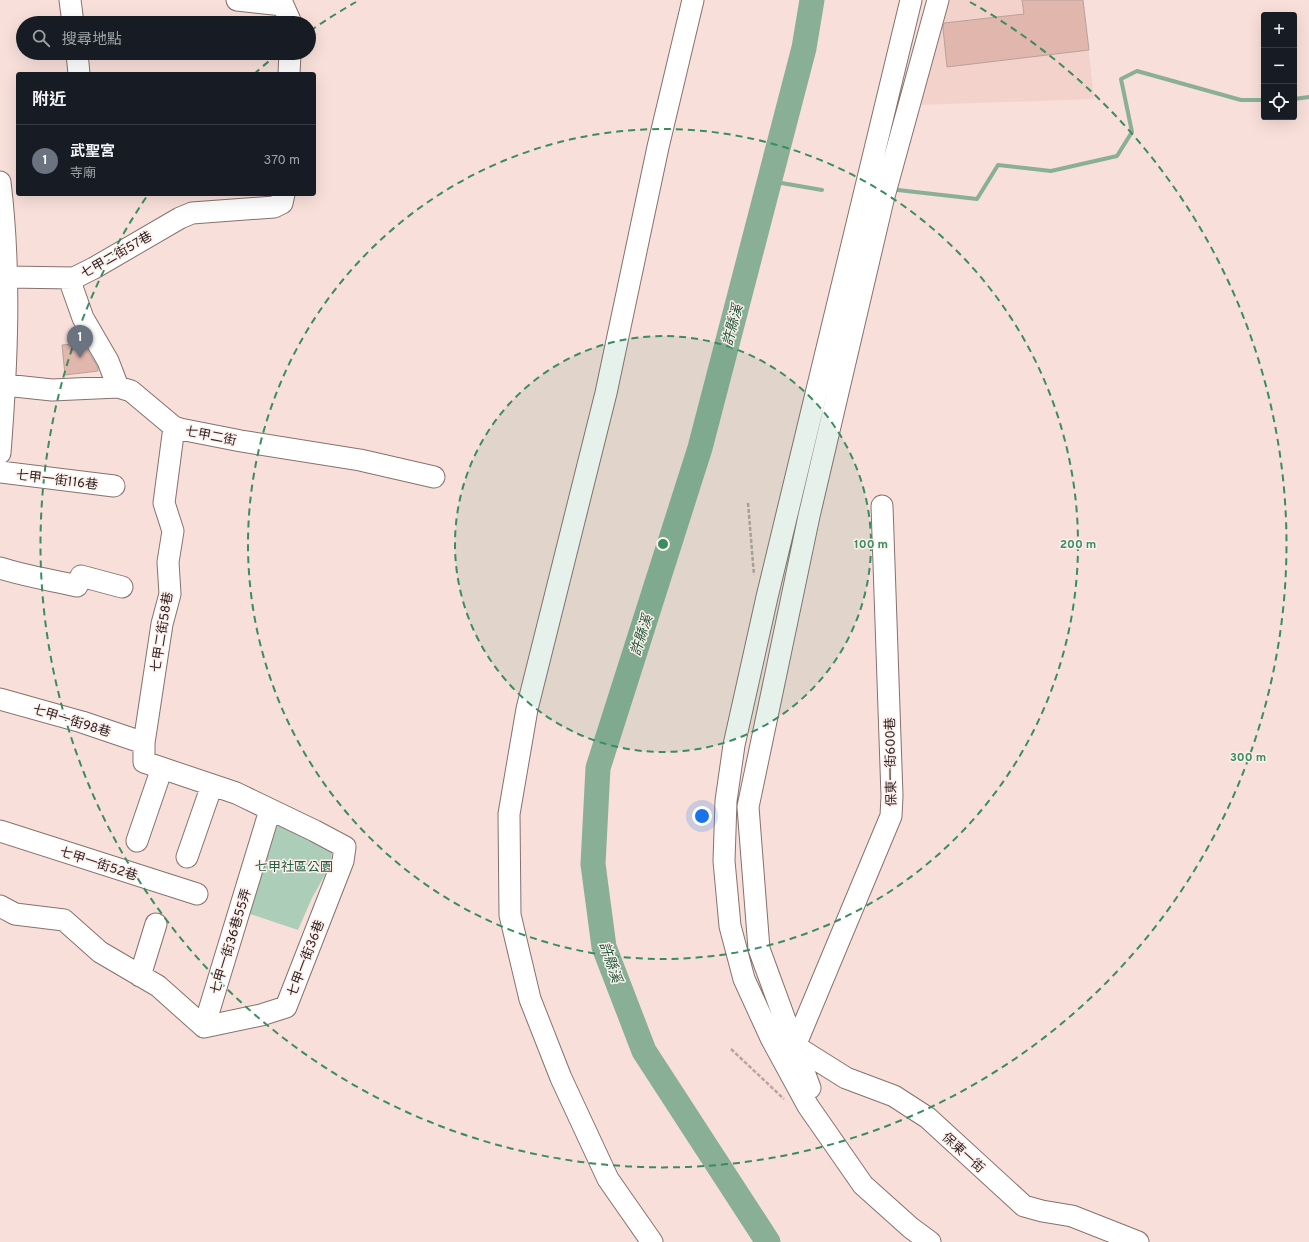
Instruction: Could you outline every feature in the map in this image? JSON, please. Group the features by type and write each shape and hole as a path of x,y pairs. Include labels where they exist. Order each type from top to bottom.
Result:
{"lane":[{"path":"70,0 72,16"},
{"path":"237,0 287,14"},
{"path":"652,1242 608,1180 561,1078 530,999 510,915 509,814 527,709 606,392 658,147 693,0"},
{"path":"911,0 767,597 734,745 726,801 724,861 730,926 744,980 771,1038 808,1106 863,1185 911,1228 930,1242"},
{"path":"808,1106 815,1101 759,949 748,806 809,516 883,200 938,0"},
{"path":"78,60 80,72"},
{"path":"289,72 290,60"},
{"path":"0,186 6,244 7,277 0,452"},
{"name":"七甲二街57巷","path":"118,387 108,361 83,318 72,287 74,278 180,218 192,213 279,200"},
{"path":"7,277 74,278"},
{"name":"七甲二街","path":"3,383 52,390 118,387 131,391 174,427 241,441 360,460 434,477"},
{"name":"七甲二街58巷","path":"144,743 162,624 170,594 168,562 173,531 164,503 174,427"},
{"name":"七甲一街116巷","path":"0,472 114,486"},
{"name":"保東一街600巷","path":"795,1046 891,816 892,796 882,506"},
{"path":"767,597 809,516"},
{"path":"0,568 26,577 36,576 77,586 81,576 122,587"},
{"name":"七甲一街98巷","path":"0,699 82,722 144,743"},
{"name":"七甲一街36巷","path":"144,743 144,762 236,793 345,847 343,861 286,1007 261,1015 204,1027"},
{"path":"137,841 162,768"},
{"path":"187,857 212,785"},
{"name":"七甲一街36巷55弄","path":"204,1027 270,810"},
{"name":"七甲一街52巷","path":"0,831 197,894"},
{"path":"0,906 15,914 64,920 100,952 158,986 204,1027"},
{"path":"140,976 156,924"},
{"name":"保東一街","path":"795,1046 846,1078 894,1096 928,1118 1024,1206 1072,1216 1138,1242"}],"path":[{"path":"748,503 754,579"},
{"path":"731,1049 795,1110 808,1106"}],"shaded area":[{"path":"945,0 1083,0 1094,99 918,105"}],"green space":[{"name":"七甲社區公園","path":"280,824 328,846 332,852 331,864 312,898 298,930 247,913 272,832"}],"building":[{"path":"1022,0 1083,0 1089,50 947,67 943,28 944,23 1024,14"},
{"path":"83,343 97,366 98,371 65,375 62,345"}],"waterway":[{"name":"許縣溪","path":"768,1242 644,1051 604,947 593,864 598,768 700,448 804,48 812,0"},
{"path":"898,190 977,199 998,165 1051,171 1117,156 1132,132 1121,79 1137,71 1241,100 1261,100"},
{"path":"1297,99 1309,97"},
{"path":"770,181 822,190"},
{"name":"許縣溪","path":"759,1242 762,1232"}],"place":[{"name":"武聖宮","path":"80,358"}]}
